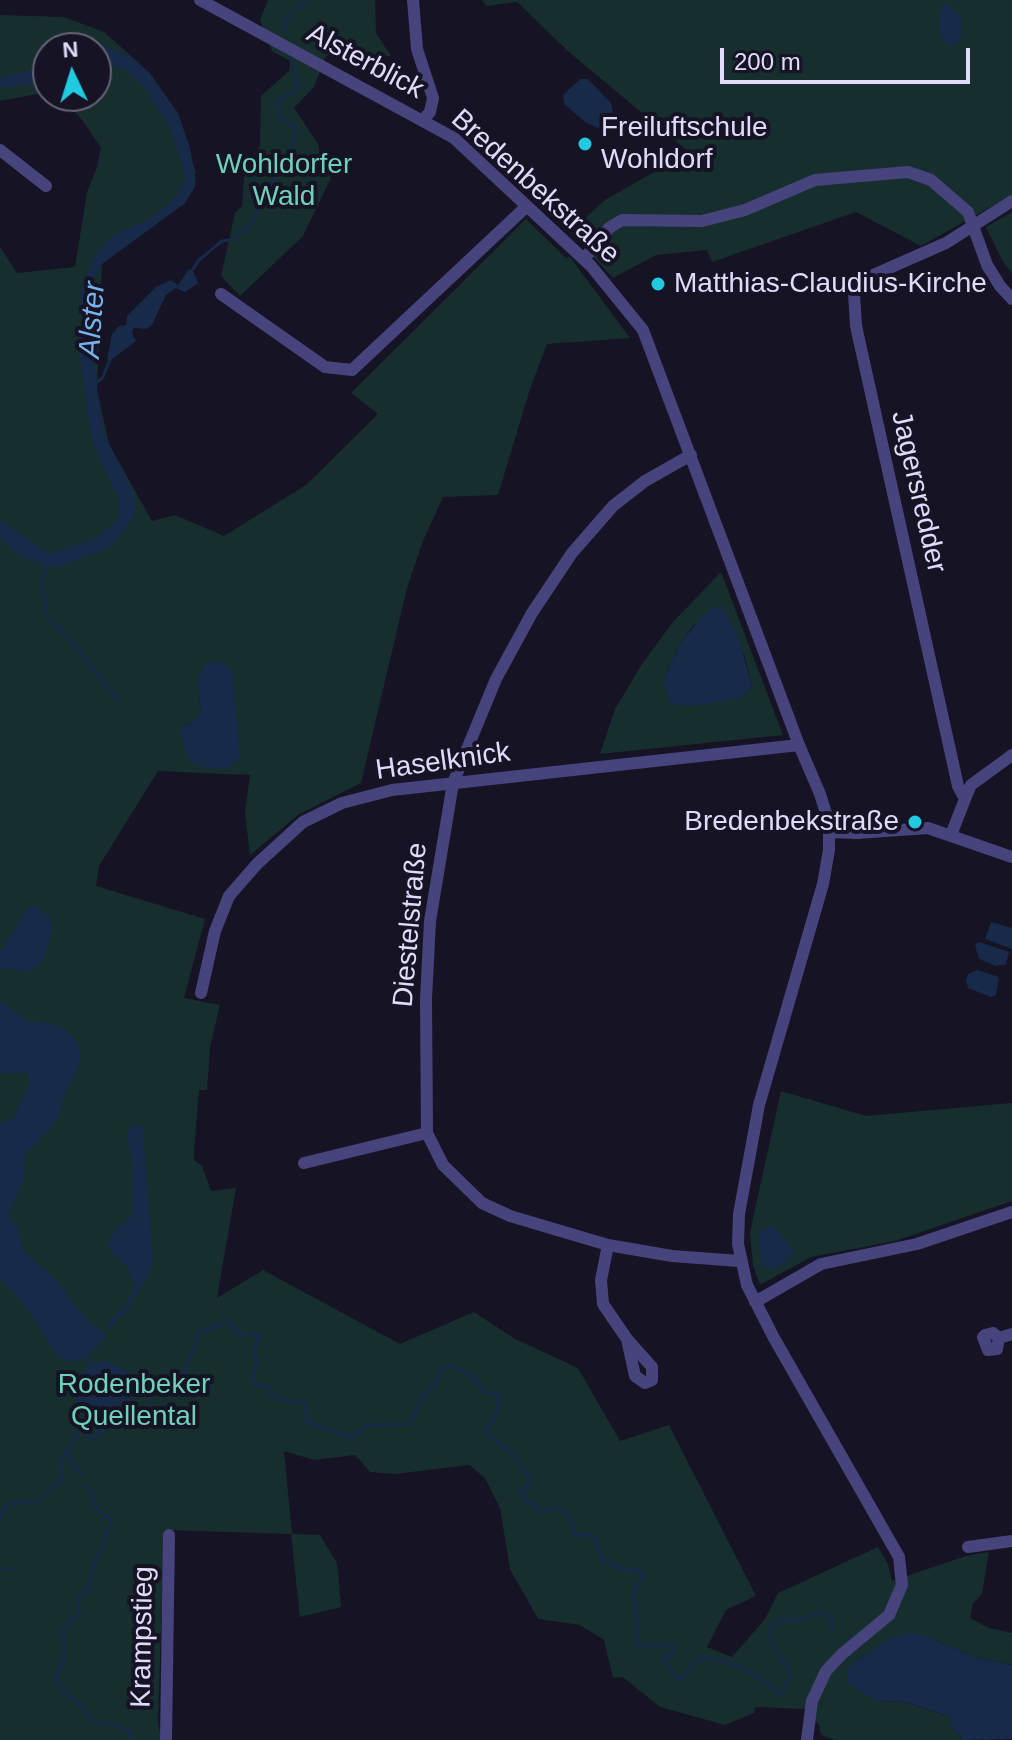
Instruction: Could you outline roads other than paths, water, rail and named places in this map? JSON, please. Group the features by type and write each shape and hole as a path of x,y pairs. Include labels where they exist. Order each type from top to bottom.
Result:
{"street":[{"name":"Alsterblick","path":"200,0 423,120"},
{"name":"Bredenbekstraße","path":"413,0 417,49 433,98 430,112 423,120 463,146 584,259 643,330 820,794 830,832 823,884 759,1105 739,1214 739,1261 755,1302 899,1557 902,1585 889,1615 826,1671 812,1701 807,1740"},
{"path":"0,150 46,186"},
{"path":"584,259 609,228 622,220 702,221 745,210 815,180 908,172 924,176 963,207 975,225 987,265 1012,299"},
{"name":"Jagersredder","path":"965,799 958,786 853,310 854,293 871,276 920,256 1012,201"},
{"path":"221,294 325,367 352,370 527,206"},
{"name":"Diestelstraße","path":"691,455 645,481 613,506 572,553 532,613 496,679 453,783 430,921 426,999 427,1133 443,1165 482,1203 510,1216 608,1245 672,1256 739,1261"},
{"name":"Haselknick","path":"201,993 215,931 229,896 257,864 303,822 342,803 392,790 799,745"},
{"path":"951,835 971,785 1012,755"},
{"path":"830,832 857,833 924,827 1012,857"},
{"path":"304,1163 427,1133"},
{"path":"755,1302 821,1264 917,1244 1012,1212"},
{"path":"608,1245 601,1280 603,1304 627,1339"},
{"name":"Krampstieg","path":"166,1740 169,1535"},
{"path":"968,1547 1012,1541"}],"water":[{"path":"945,3 951,6 961,21 961,37 954,46 947,45 940,35 939,13"},
{"path":"112,50 129,56 149,72 178,113 190,148 196,181 184,204 102,264 92,283 91,343 105,436 133,491 133,518 109,548 61,566 49,567 17,554 0,537 0,520 41,549 53,553 95,539 115,523 119,515 118,495 92,441 79,348 80,297 84,278 99,249 117,233 146,221 167,206 183,186 185,177 168,124 144,87 128,71 112,65"},
{"path":"32,71 32,84 0,88 0,78"},
{"path":"580,79 588,79 611,103 615,122 604,131 585,122 564,104 563,95"},
{"path":"189,269 198,283 185,292 176,288 166,295 152,325 146,329 134,328 132,333 136,341 111,360 107,359 112,334 119,326 126,325 127,316 156,287 171,280 178,285"},
{"path":"721,606 738,636 752,686 742,698 692,706 670,703 663,681 680,643 709,609"},
{"path":"218,661 232,669 240,758 229,768 209,769 191,762 180,726 191,724 201,713 197,683 204,664"},
{"path":"39,907 49,917 52,928 40,964 27,972 0,968 0,953 28,908"},
{"path":"991,922 1012,928 1012,949 985,939"},
{"path":"979,942 1009,952 1006,964 996,966 979,959 975,945"},
{"path":"977,970 999,977 996,995 991,997 968,988 968,974"},
{"path":"0,1000 28,1022 44,1022 66,1030 79,1045 80,1063 62,1102 59,1118 26,1154 25,1176 8,1215 18,1228 22,1250 60,1283 90,1323 105,1334 105,1339 77,1361 66,1361 53,1351 40,1327 0,1279 0,1123 13,1120 30,1081 25,1072 0,1074"},
{"path":"134,1124 142,1127 153,1261 149,1274 129,1307 111,1328 107,1323 126,1306 135,1286 130,1270 108,1248 114,1232 132,1215 133,1170 127,1133"},
{"path":"774,1226 794,1251 784,1264 773,1269 762,1266 758,1235"},
{"path":"107,1361 127,1371 138,1390 131,1399 119,1402 104,1421 92,1422 85,1418 76,1403 76,1386 91,1364"},
{"path":"911,1633 926,1636 975,1657 1012,1665 1012,1739 964,1740 953,1728 948,1716 905,1702 877,1701 849,1684 847,1670 856,1661 890,1638"}],"waterway":[{"path":"285,32 284,21 307,0"},
{"path":"191,272 199,260 222,241 235,239 240,231 248,230 297,133 294,126 278,115 278,100 295,90 298,84 293,62"},
{"name":"Alster","path":"95,384 103,377 111,357"},
{"path":"45,565 42,584 46,614 119,701"},
{"path":"0,1517 7,1504 38,1501 61,1479 61,1461 78,1432 91,1438 116,1422 124,1411 144,1413 152,1393 184,1373 198,1333 228,1321 240,1335 254,1334 259,1338 254,1350 257,1365 253,1384 267,1385 272,1395 289,1402 303,1402 306,1422 351,1437 366,1425 410,1424 421,1399 435,1384 444,1366 458,1367 479,1383 484,1392 496,1393 499,1398 495,1415 486,1431 516,1458 531,1482 520,1495 540,1511 558,1508 569,1515 574,1533 582,1536 588,1534 597,1541 602,1560 625,1570 637,1570 643,1575 644,1578 634,1590 635,1639 638,1645 672,1646 673,1654 662,1657 676,1678 681,1679 696,1660 709,1658 739,1666 775,1692 782,1693 791,1671 779,1657 770,1636 772,1625 782,1620 804,1620 819,1611 832,1618 832,1632"},
{"path":"86,1356 91,1364"},
{"path":"66,1453 81,1475"},
{"path":"87,1486 93,1497 93,1505 111,1521"},
{"path":"113,1526 107,1530 102,1549 94,1562 89,1590 77,1600 80,1612 60,1632 64,1638 64,1660 56,1676 60,1688 84,1708 94,1723 129,1730 133,1740"},
{"path":"0,1568 11,1569"}],"place":[{"name":"Freiluftschule Wohldorf","path":"585,144"},
{"name":"Matthias-Claudius-Kirche","path":"658,284"},
{"name":"Bredenbekstraße","path":"915,822"}],"park label":[{"name":"Wohldorfer Wald","path":"284,181"},
{"name":"Rodenbeker Quellental","path":"134,1401"}]}
